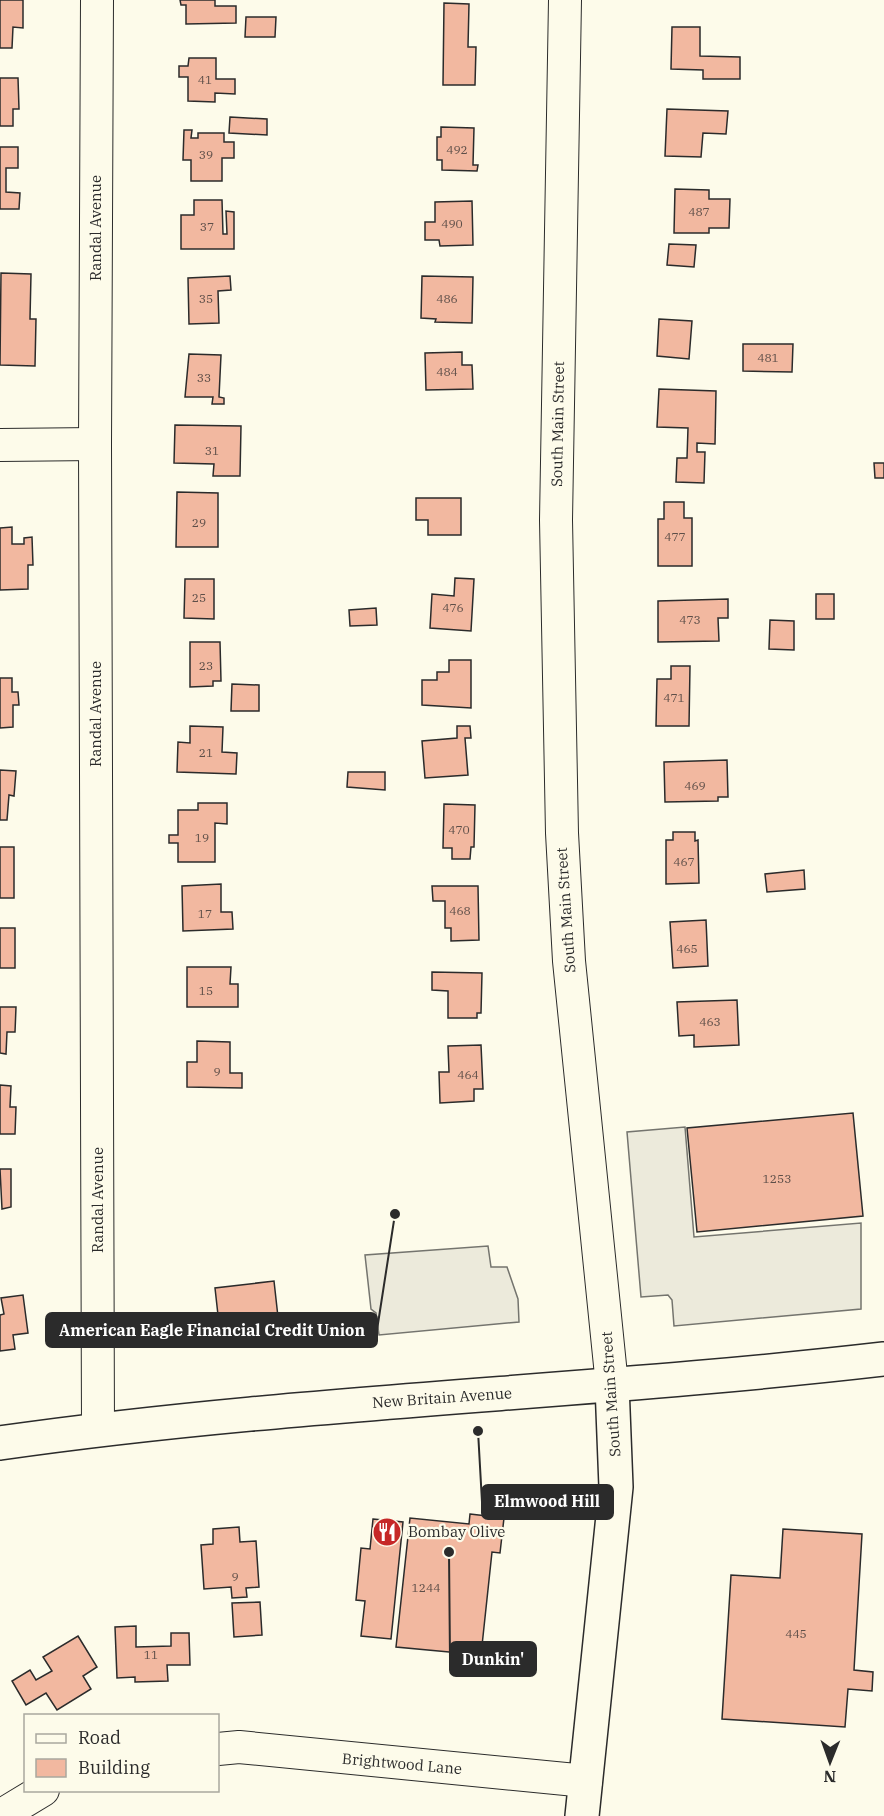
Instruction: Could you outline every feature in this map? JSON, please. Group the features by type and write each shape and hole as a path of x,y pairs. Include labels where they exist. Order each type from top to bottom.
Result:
{"main road":[{"name":"New Britain Avenue","path":"0,1443 98,1429 260,1412 765,1373 884,1359"},
{"name":"South Main Street","path":"582,1816 616,1487 612,1385"}],"street":[{"name":"Randal Avenue","path":"97,0 95,444 98,1429"},
{"name":"South Main Street","path":"565,0 556,520 562,833 569,961 612,1385"},
{"path":"0,445 95,444"},
{"name":"Brightwood Lane","path":"219,1749 239,1747 586,1781"},
{"path":"0,1816 41,1792"}],"shaded area":[{"path":"685,1127 694,1237 861,1223 861,1309 674,1326 672,1300 668,1295 641,1297 627,1132"},
{"path":"488,1246 491,1267 507,1267 518,1299 519,1322 379,1335 376,1313 371,1309 365,1255"}],"building":[{"path":"0,0 23,0 23,28 13,27 12,48 0,48"},
{"path":"180,0 215,0 215,6 236,6 236,23 186,24 186,5 181,5"},
{"path":"444,3 469,4 468,47 476,47 475,85 443,85"},
{"path":"246,17 276,17 275,37 245,37"},
{"path":"672,27 700,27 700,56 740,57 740,79 703,79 703,70 671,69"},
{"path":"189,58 216,58 216,79 235,79 235,94 215,93 215,102 188,101 188,77 179,77 179,66 188,66"},
{"path":"0,78 18,78 19,109 13,109 13,126 0,126"},
{"path":"667,109 728,111 726,134 703,133 701,157 665,156"},
{"path":"230,117 267,119 267,135 229,133"},
{"path":"441,127 474,128 473,165 478,165 477,171 442,170 442,160 437,160 437,137 441,137"},
{"path":"184,130 192,130 191,138 198,138 198,133 224,133 224,142 234,142 234,158 222,158 222,181 191,181 191,160 183,160"},
{"path":"0,147 18,147 18,168 6,168 6,192 20,193 19,209 0,209"},
{"path":"675,189 709,190 709,199 730,199 729,228 709,228 709,233 674,233"},
{"path":"194,200 222,200 223,234 227,234 226,211 234,212 234,249 181,249 181,215 194,215"},
{"path":"472,201 473,245 440,246 439,240 425,240 425,222 435,222 435,202"},
{"path":"669,244 696,245 694,267 667,265"},
{"path":"1,273 31,274 30,319 36,319 35,366 0,365"},
{"path":"230,276 231,290 218,291 219,323 189,324 188,278"},
{"path":"422,276 473,277 472,323 435,322 436,319 421,318"},
{"path":"659,319 692,321 689,359 657,356"},
{"path":"743,344 793,344 792,372 743,371"},
{"path":"462,352 462,365 472,365 473,389 426,390 425,353"},
{"path":"189,354 221,355 219,397 224,398 224,404 212,404 213,397 185,397"},
{"path":"659,389 716,391 715,444 697,443 697,452 705,452 704,483 676,482 677,458 687,458 688,428 657,427"},
{"path":"175,425 241,426 240,476 213,476 214,464 174,463"},
{"path":"874,463 884,463 884,478 875,478"},
{"path":"177,492 218,493 218,547 176,547"},
{"path":"416,498 461,498 461,535 428,535 428,520 416,520"},
{"path":"664,502 684,502 684,518 692,518 692,566 658,566 658,519 664,519"},
{"path":"12,527 12,544 24,544 24,538 32,537 33,565 28,565 28,589 0,590 0,528"},
{"path":"455,578 474,579 471,631 430,628 432,594 454,596"},
{"path":"185,579 214,579 214,619 184,618"},
{"path":"816,594 834,594 834,619 816,619"},
{"path":"728,599 728,618 718,618 719,641 658,642 658,601"},
{"path":"376,608 377,625 350,626 349,610"},
{"path":"770,620 794,621 794,650 769,649"},
{"path":"190,642 220,642 221,681 213,681 213,686 190,687"},
{"path":"449,660 471,660 471,708 422,705 422,680 437,680 437,672 449,672"},
{"path":"671,666 690,666 689,726 656,726 657,679 671,679"},
{"path":"0,678 12,678 12,692 18,692 19,705 13,705 13,727 0,728"},
{"path":"232,684 259,685 259,711 231,711"},
{"path":"190,726 223,727 222,752 237,753 236,774 177,772 178,742 190,743"},
{"path":"457,726 470,726 471,738 465,738 468,775 425,778 422,741 457,738"},
{"path":"727,760 728,797 718,797 718,801 665,802 664,762"},
{"path":"0,770 16,771 14,796 9,795 7,820 0,820"},
{"path":"348,772 385,772 385,790 347,787"},
{"path":"198,803 227,803 227,824 215,823 215,862 178,862 178,843 169,843 169,835 178,835 178,810 198,810"},
{"path":"444,804 475,805 474,847 471,847 470,859 452,859 452,848 443,848"},
{"path":"673,832 695,832 695,841 698,840 699,883 666,884 666,840 673,840"},
{"path":"0,847 14,847 14,898 0,898"},
{"path":"804,870 805,889 767,892 765,874"},
{"path":"221,884 221,912 232,912 233,929 183,931 182,886"},
{"path":"432,886 478,886 479,940 451,941 451,928 445,928 445,901 433,901"},
{"path":"706,920 708,966 673,968 670,922"},
{"path":"0,928 15,928 15,968 0,968"},
{"path":"187,967 231,967 230,984 238,984 238,1007 187,1007"},
{"path":"432,972 482,973 481,1013 477,1013 477,1018 448,1018 448,991 432,990"},
{"path":"737,1000 739,1045 694,1047 694,1035 679,1036 677,1002"},
{"path":"0,1007 16,1007 15,1032 7,1032 6,1054 0,1053"},
{"path":"197,1041 230,1042 230,1073 242,1073 242,1088 187,1087 187,1062 197,1062"},
{"path":"481,1045 483,1089 474,1089 474,1101 440,1103 439,1072 449,1072 448,1046"},
{"path":"0,1085 11,1086 10,1107 16,1107 15,1134 0,1134"},
{"path":"853,1113 863,1216 697,1232 687,1128"},
{"path":"0,1169 11,1169 11,1207 2,1209"},
{"path":"274,1281 279,1326 220,1333 215,1288"},
{"path":"23,1295 28,1333 13,1335 15,1349 0,1351 0,1315 4,1314 1,1298"},
{"path":"470,1514 504,1518 500,1553 492,1552 481,1655 396,1647 410,1518 469,1524"},
{"path":"373,1519 403,1522 391,1639 361,1636 365,1601 356,1600 361,1548 370,1549"},
{"path":"239,1527 240,1542 256,1541 259,1587 246,1588 247,1597 232,1598 231,1587 204,1589 201,1545 213,1544 213,1529"},
{"path":"783,1529 862,1534 854,1670 873,1672 872,1691 848,1689 845,1727 722,1719 731,1575 780,1578"},
{"path":"260,1602 262,1635 234,1637 232,1603"},
{"path":"136,1626 136,1647 171,1646 171,1633 189,1633 190,1665 167,1665 168,1681 135,1682 135,1677 117,1678 115,1627"},
{"path":"78,1636 97,1667 83,1676 91,1689 57,1710 46,1693 26,1705 12,1681 30,1670 36,1680 52,1671 43,1657"}],"place":[{"name":"American Eagle Financial Credit Union","path":"395,1214"},
{"name":"Elmwood Hill","path":"478,1431"},
{"name":"Bombay Olive","path":"387,1532"},
{"name":"Dunkin'","path":"449,1552"}]}
